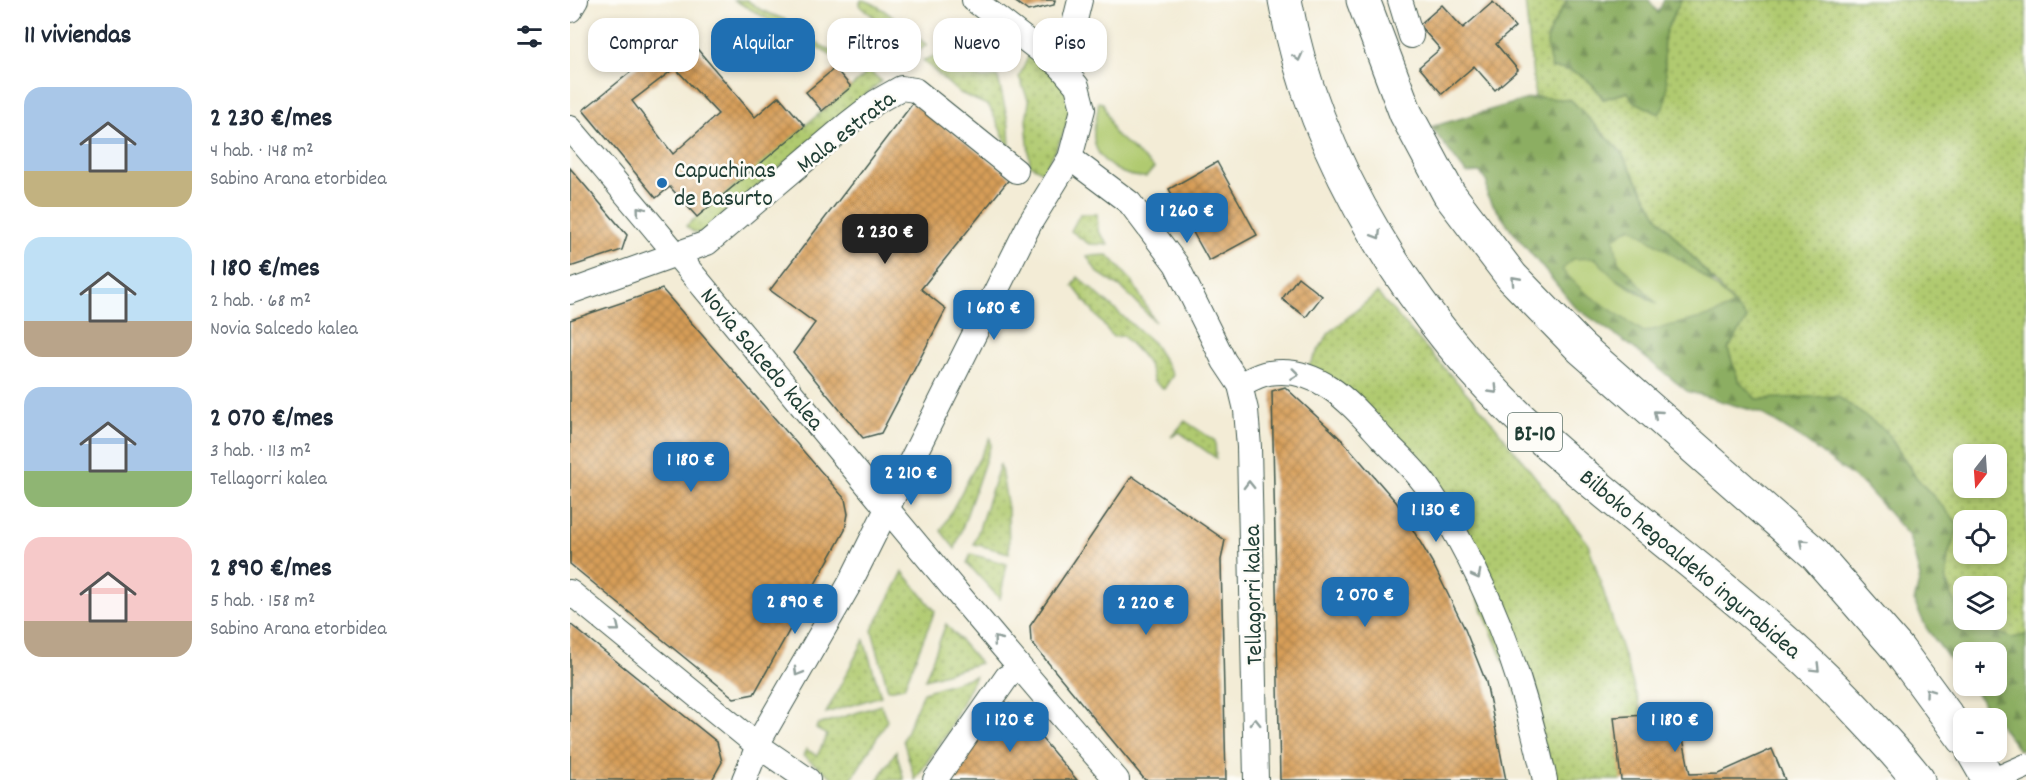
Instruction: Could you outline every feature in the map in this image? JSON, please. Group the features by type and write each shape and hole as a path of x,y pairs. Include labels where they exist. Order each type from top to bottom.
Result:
{"highway":[{"name":"Bilboko hegoaldeko ingurabidea","path":"1285,0 1302,72 1321,124 1360,208 1405,280 1446,334 1482,377 1537,433 1794,646 1915,776"},
{"path":"1364,0 1406,114 1449,194 1512,277 1581,348 1815,554 1898,649 1953,725"}],"street":[{"path":"570,10 576,0"},
{"path":"974,0 1033,45"},
{"path":"1076,18 1080,0"},
{"path":"1400,0 1411,36"},
{"path":"744,780 757,745 849,585 1030,223 1070,158 1083,108 1077,86 1065,72"},
{"name":"Mala estrata","path":"570,292 707,243 849,123 876,102 901,88 915,90 1016,171"},
{"name":"Novia Salcedo kalea","path":"570,128 887,510 1117,780"},
{"name":"Tellagorri kalea","path":"1070,158 1130,202 1144,219 1176,264 1224,361 1240,386 1246,410 1256,780"},
{"path":"1240,386 1268,373 1291,373 1322,381 1352,405 1426,485 1495,608 1515,665 1545,780"},
{"path":"570,592 757,745 808,780"},
{"path":"935,780 1007,677"},
{"path":"1994,780 2026,766"}],"green space":[{"path":"734,0 747,0 761,10 781,18 765,18"},
{"path":"861,0 868,1 894,18 875,18 859,5"},
{"path":"1525,0 1567,0 1550,30 1552,68 1582,76 1593,85 1603,99 1628,92 1659,114 1664,35 1681,0 2026,0 2026,635 2013,639 1987,630 2007,630 2007,576 1953,576 1953,597 1947,581 1947,563 1953,541 1953,564 2007,564 2007,510 1953,510 1953,518 1915,476 1886,431 1790,400 1756,399 1738,380 1728,349 1746,318 1658,217 1620,151 1571,100 1535,97"},
{"path":"1567,0 1649,0 1658,13 1664,0 1681,0 1670,22 1663,45 1667,95 1659,114 1633,101 1628,92 1603,99 1593,85 1582,76 1552,68 1547,46 1549,32"},
{"path":"815,40 827,48 827,53 815,46"},
{"path":"921,40 927,45 921,49"},
{"path":"1030,53 1033,55 1033,72 1056,72 1068,87 1071,99 1067,125 1043,172 1030,165 1026,120 1029,102 1019,77"},
{"path":"933,57 933,69 923,60"},
{"path":"860,72 870,72 882,81 702,233 693,232 686,226 865,75"},
{"path":"936,72 967,72 979,78 998,77 1009,126 1010,150 989,106 958,92"},
{"path":"1535,97 1571,100 1620,151 1658,217 1715,283 1693,271 1631,227 1618,261 1660,306 1639,291 1614,278 1595,258 1583,291 1644,332 1712,315 1734,305 1747,319 1728,349 1738,380 1756,399 1837,396 1886,431 1915,476 1953,518 1953,541 1948,555 1946,584 1953,598 1953,630 1991,630 2012,638 2026,635 2026,747 2019,750 2007,734 2007,708 1987,708 1978,696 2007,696 2007,642 1953,642 1953,664 1927,629 1914,602 1920,577 1909,536 1865,486 1801,438 1761,413 1687,391 1631,346 1575,307 1509,227 1487,196 1487,183 1480,172 1466,173 1431,127"},
{"path":"1098,102 1103,103 1114,133 1154,168 1146,177 1121,172 1100,156 1094,139"},
{"path":"1080,214 1097,214 1098,231 1109,245 1089,244 1071,231"},
{"path":"1631,227 1699,273 1734,305 1713,315 1644,332 1583,291 1562,270 1572,259 1595,258 1614,278 1657,304 1618,261 1614,238"},
{"path":"1108,255 1132,281 1155,322 1123,289 1097,272 1087,256"},
{"path":"1078,277 1153,343 1173,375 1164,389 1153,381 1150,368 1138,351 1123,336 1113,337 1073,286"},
{"path":"1377,293 1483,411 1588,543 1643,716 1621,780 1551,780 1431,481 1308,367 1329,333"},
{"path":"1185,421 1215,441 1216,458 1179,432 1171,437"},
{"path":"990,438 991,444 955,549 941,531"},
{"path":"1000,464 1008,508 1009,553 974,544"},
{"path":"971,554 1007,564 1000,599 967,563"},
{"path":"903,572 935,611 904,687 888,690 872,630"},
{"path":"946,624 980,663 925,679"},
{"path":"864,640 881,696 826,713"},
{"path":"975,676 947,733 915,780 903,740 923,692"},
{"path":"881,705 887,721 851,780 836,780 803,756 806,749 817,756 827,735 816,729 817,725"},
{"path":"896,751 904,780 878,780"}],"building":[{"path":"1013,0 1055,0 1054,5 1028,11"},
{"path":"1493,2 1515,27 1496,44 1518,70 1495,90 1474,66 1442,94 1419,67 1440,49 1419,25 1442,5 1463,28"},
{"path":"699,51 711,65 711,72 717,72 755,117 779,96 805,126 697,217 670,187 656,198 583,110 631,72 670,72 632,101 673,154 718,114 679,72 699,72"},
{"path":"830,72 838,72 851,87 822,111 806,92"},
{"path":"913,103 1011,177 921,289 946,309 881,433 863,438 793,353 815,323 770,290"},
{"path":"1217,162 1257,235 1209,261 1169,189"},
{"path":"570,168 627,235 622,250 570,267"},
{"path":"1298,277 1322,296 1306,317 1282,299"},
{"path":"662,289 845,499 848,514 845,530 754,694 734,698 570,564 570,320"},
{"path":"1285,387 1343,441 1397,503 1432,562 1464,627 1486,682 1506,780 1280,780 1272,391"},
{"path":"1132,476 1225,540 1221,560 1226,780 1145,780 1031,642 1030,626"},
{"path":"570,624 717,742 722,762 712,780 570,780"},
{"path":"1009,704 1015,707 1077,780 946,780 1000,707"},
{"path":"1678,713 1690,774 1719,773 1772,749 1785,780 1621,780 1614,717"}],"place":[{"name":"Capuchinas de Basurto","path":"662,183"}]}
